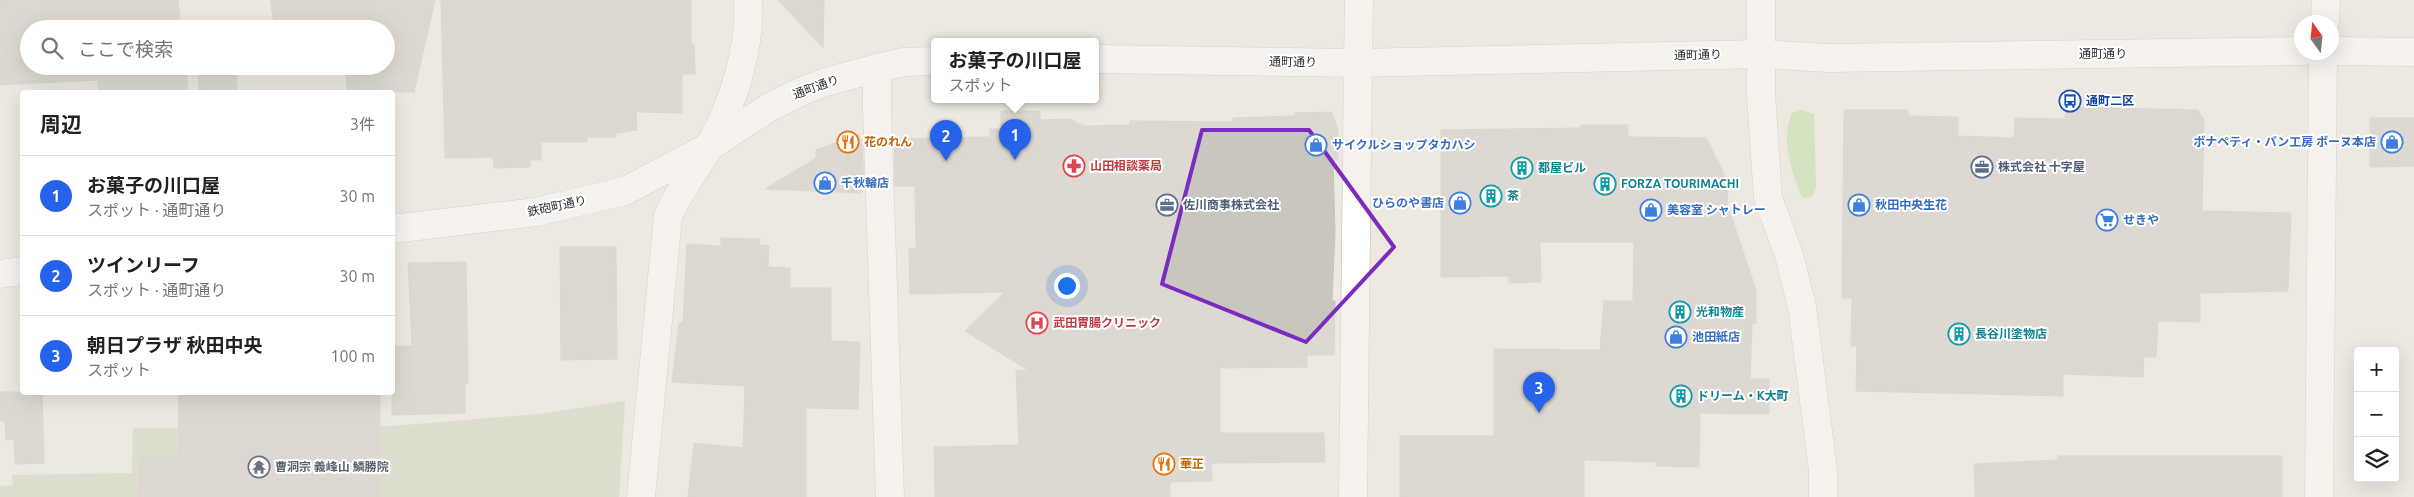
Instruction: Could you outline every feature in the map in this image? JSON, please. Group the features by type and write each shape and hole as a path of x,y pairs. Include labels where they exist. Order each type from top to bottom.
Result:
{"street":[{"path":"641,497 668,216 676,196 710,146 736,85 750,25 748,0"},
{"path":"1353,497 1359,0"},
{"path":"1761,0 1760,54 1768,198 1789,255 1802,307 1823,470 1823,497"},
{"path":"2325,15 2326,0"},
{"name":"通町通り","path":"1099,59 1358,63 1760,54 1828,58 2294,51"},
{"path":"2339,51 2414,52"},
{"path":"2319,497 2324,60"},
{"name":"通町通り","path":"710,146 778,103 826,82 904,62 931,61"},
{"path":"877,68 876,108 890,497"},
{"name":"鉄砲町通り","path":"395,228 536,212 625,191 710,146"},
{"path":"0,274 20,271"}],"highlighted area":[{"path":"1202,130 1309,130 1394,247 1306,342 1162,284"}],"green space":[{"path":"1802,110 1814,114 1816,188 1812,197 1802,198 1791,167 1787,134 1792,113"},
{"path":"625,401 619,497 0,497 0,486 13,485 12,475 132,473 133,428 392,426 538,414"}],"building":[{"path":"0,0 178,0 180,20 20,20 20,75 187,75 188,90 98,90 98,80 0,85"},
{"path":"270,0 435,0 414,92 347,90 346,75 395,75 395,20 273,20"},
{"path":"441,0 691,0 691,44 694,44 695,74 682,74 682,113 636,112 637,130 616,133 615,137 587,137 587,142 541,142 541,160 530,160 530,167 494,168 493,157 445,158"},
{"path":"778,0 824,0 823,48"},
{"path":"198,75 236,75 238,90 199,90"},
{"path":"2066,107 2198,110 2204,120 2202,211 2291,213 2288,291 2200,293 2200,322 2158,321 2156,357 2144,357 2143,377 2063,374 2063,396 1856,391 1857,346 1851,346 1852,298 1842,298 1844,110 1908,110 1908,116 1958,117 1958,136 2014,138 2015,118 2065,119"},
{"path":"1001,111 1040,111 1040,120 1069,119 1084,126 1130,125 1130,121 1233,122 1233,118 1295,116 1295,113 1332,112 1338,130 1338,160 1333,160 1335,232 1332,301 1335,301 1334,355 1307,355 1307,367 1220,368 1220,433 1324,433 1325,462 1211,463 1212,481 1170,482 1170,497 935,497 934,447 1019,445 1016,371 1028,370 965,331 1005,292 910,294 909,248 916,248 915,186 895,186 894,139 990,137 990,129 1001,129"},
{"name":"ボナペティ・パン工房 ボーヌ本店","path":"2370,118 2414,118 2414,166 2370,167"},
{"path":"1581,125 1628,125 1628,137 1706,138 1724,174 1728,191 1727,203 1756,290 1756,324 1752,324 1750,379 1769,379 1769,414 1700,413 1699,467 1656,466 1657,462 1584,460 1584,497 1400,497 1400,436 1494,436 1494,349 1600,350 1604,301 1633,301 1634,242 1540,242 1541,282 1509,283 1509,276 1441,277 1441,130 1581,128"},
{"path":"859,134 859,140 862,140 864,187 861,187 861,193 765,189 816,158 816,150"},
{"path":"721,238 760,239 759,245 769,246 768,267 790,268 790,288 831,288 831,341 860,342 858,409 806,408 806,497 688,497 694,443 743,448 745,386 672,382 679,323 683,323 687,244 721,246"},
{"path":"560,247 616,247 617,359 561,360"},
{"path":"466,262 468,383 465,383 465,413 392,415 392,395 395,395 395,346 412,346 408,263"},
{"path":"0,392 20,392 20,395 42,395 44,463 15,464 14,439 6,440 5,421 0,421"},
{"path":"179,395 380,395 379,497 138,497 139,458 178,458"},
{"path":"2058,456 2282,456 2282,497 1975,497 1974,464 2058,460"}],"place":[{"name":"通町二区","path":"2070,101"},
{"name":"花のれん","path":"848,142"},
{"name":"ボナペティ・パン工房 ボーヌ本店","path":"2392,142"},
{"name":"サイクルショップタカハシ","path":"1316,145"},
{"name":"お菓子の川口屋","path":"1015,160"},
{"name":"ツインリーフ","path":"946,161"},
{"name":"山田相談薬局","path":"1074,166"},
{"name":"株式会社 十字屋","path":"1982,167"},
{"name":"都屋ビル","path":"1522,168"},
{"name":"千秋輪店","path":"825,183"},
{"name":"FORZA TOURIMACHI","path":"1605,184"},
{"name":"茶","path":"1491,196"},
{"name":"ひらのや書店","path":"1460,203"},
{"name":"佐川商事株式会社","path":"1167,205"},
{"name":"秋田中央生花","path":"1859,205"},
{"name":"美容室 シャトレー","path":"1651,210"},
{"name":"せきや","path":"2107,220"},
{"name":"光和物産","path":"1680,312"},
{"name":"武田胃腸クリニック","path":"1037,323"},
{"name":"長谷川塗物店","path":"1959,334"},
{"name":"池田紙店","path":"1676,337"},
{"name":"ドリーム・K大町","path":"1681,396"},
{"name":"朝日プラザ 秋田中央","path":"1539,413"},
{"name":"華正","path":"1164,464"},
{"name":"曹洞宗 義峰山 鱗勝院","path":"259,467"}]}
